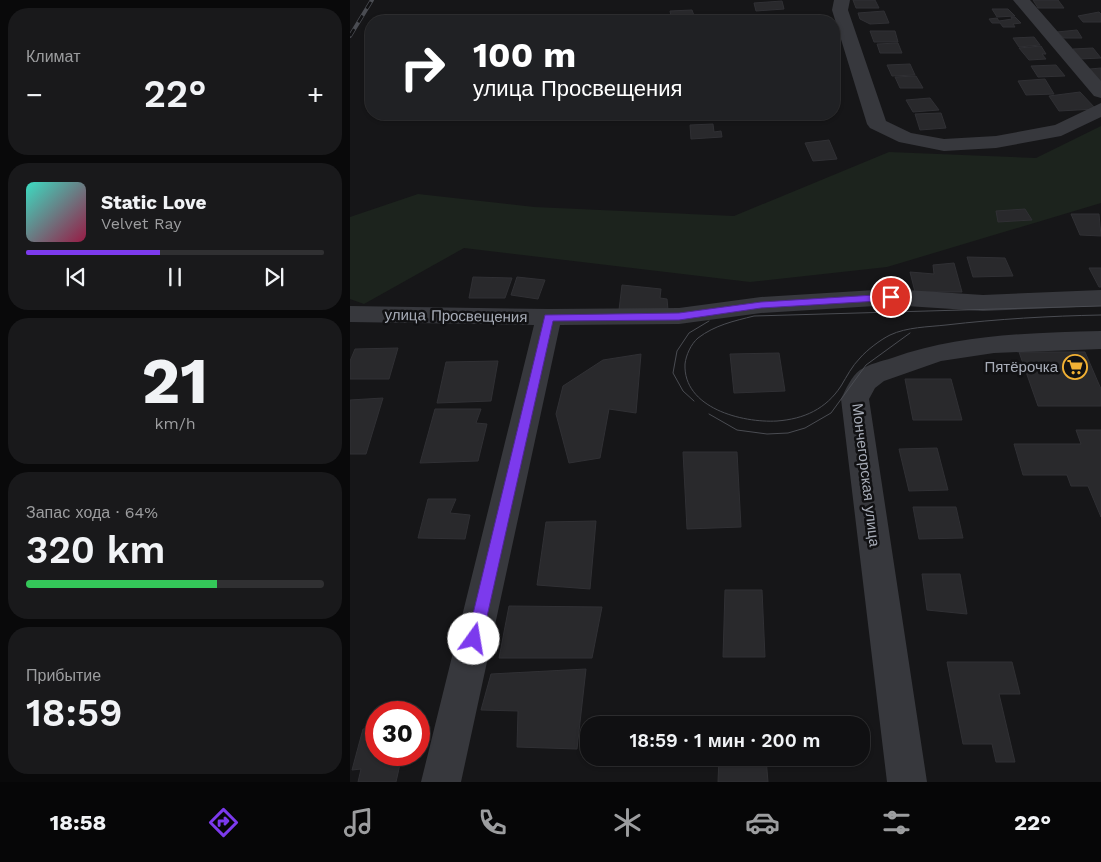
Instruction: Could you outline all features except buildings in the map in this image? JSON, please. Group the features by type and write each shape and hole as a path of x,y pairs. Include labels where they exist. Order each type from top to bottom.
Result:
{"street":[{"path":"842,0 840,10 877,124 906,138 944,145 996,142 1061,130 1101,109"},
{"path":"1021,0 1101,92"},
{"name":"улица Просвещения","path":"350,314 549,317 679,316 761,305 891,297 983,303 1099,304"},
{"path":"441,782 549,317"},
{"name":"Мончегорская улица","path":"907,782 856,399 869,377 914,359 980,346 1037,341 1101,340"}],"shaded area":[{"path":"1101,126 1101,203 887,267 750,282 464,248 364,304 350,299 350,217 418,194 534,207 734,216 889,152 1036,158"}],"tram line":[{"path":"1101,306 754,316 718,327 695,340 686,357 687,379 694,392 704,402 717,410 748,419 763,421 787,420 805,415 821,407 835,394 863,355 882,340 897,332 985,321 1101,315"},
{"path":"694,401 683,391 673,373 677,351 689,333 709,321"},
{"path":"709,414 737,430 767,434 788,433 805,428 831,413 866,365 910,333"}],"railway":[{"path":"350,36 372,0"}],"place":[{"name":"Пятёрочка","path":"1075,367"}],"route":[{"path":"474,639 549,317 679,316 761,305 891,297"}]}
